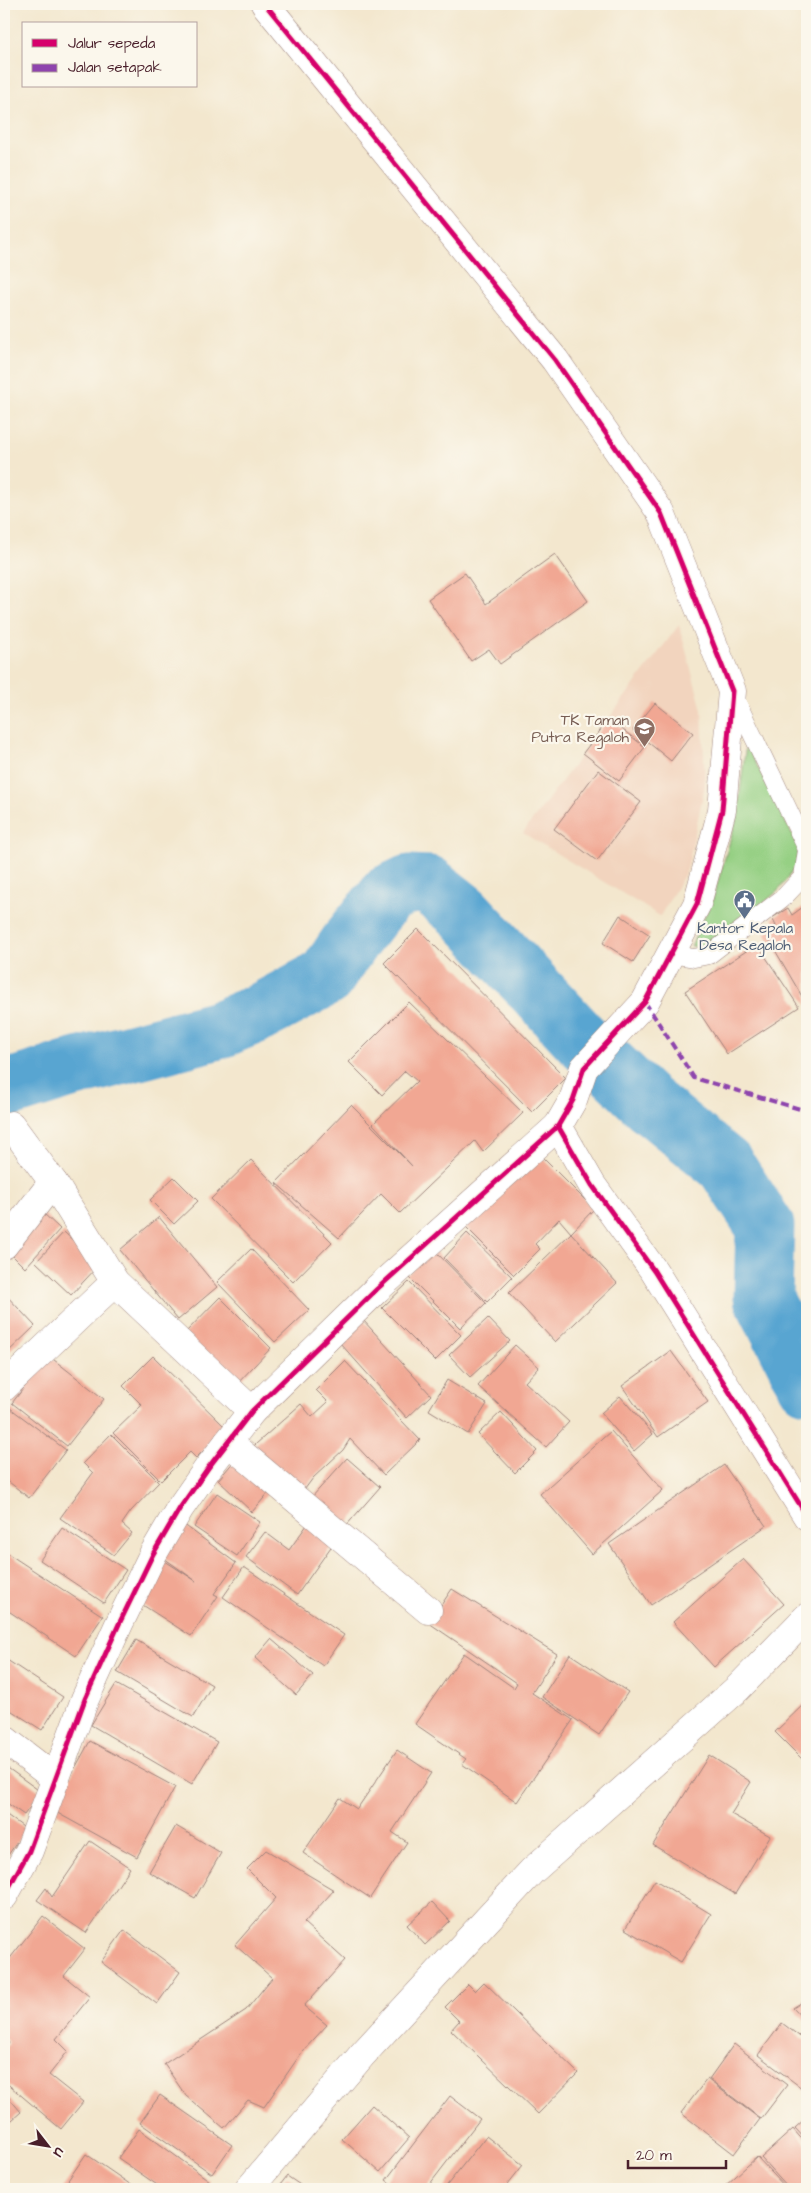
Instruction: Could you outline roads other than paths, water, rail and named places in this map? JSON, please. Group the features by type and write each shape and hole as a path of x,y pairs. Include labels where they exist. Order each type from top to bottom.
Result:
{"street":[{"path":"4,1896 29,1850 85,1699 153,1554 180,1508 252,1411 377,1289 558,1126 573,1100 584,1068 645,1002 697,904 722,810 732,691 661,513 555,360 265,4"},
{"path":"11,1125 53,1182 116,1282 252,1411"},
{"path":"558,1126 592,1185 654,1271 807,1516"},
{"path":"4,1245 53,1182"},
{"path":"4,1387 116,1282"},
{"path":"228,1442 428,1610"},
{"path":"249,2189 362,2055 532,1871 738,1688 807,1617"},
{"path":"4,1739 56,1779"}],"lane":[{"path":"671,954 694,958 709,955 784,897 803,876 807,850 732,691"}],"waterway":[{"path":"4,1090 67,1070 218,1030 259,1013 326,977 351,940 388,894 409,884 429,885 463,912 580,1038 647,1102 725,1165 765,1226 763,1298 807,1384"}],"place":[{"name":"TK Taman Putra Regaloh","path":"645,748"},
{"name":"Kantor Kepala Desa Regaloh","path":"745,919"}]}
